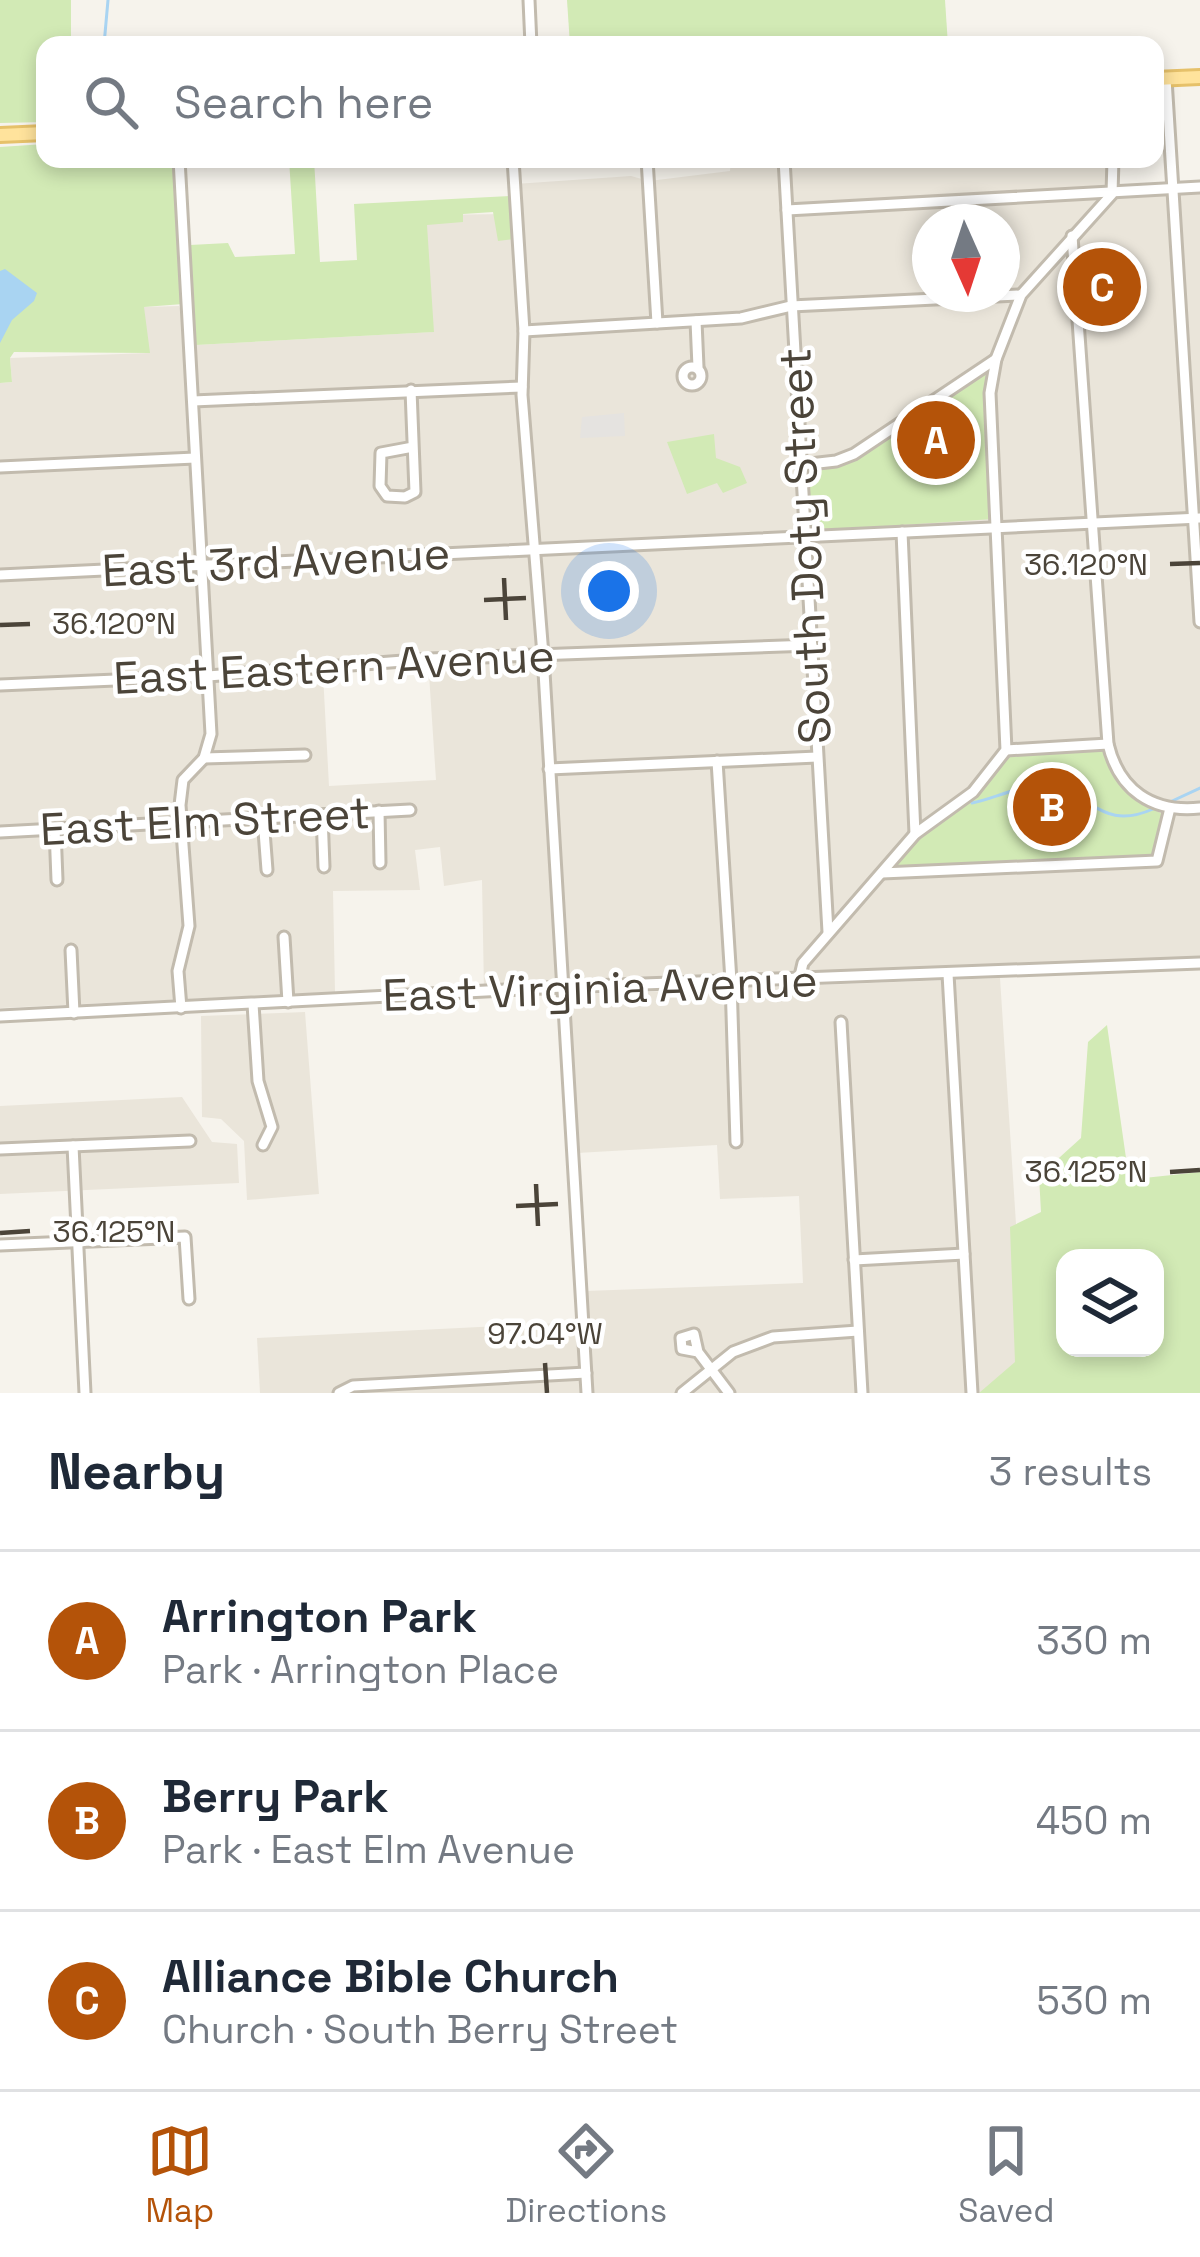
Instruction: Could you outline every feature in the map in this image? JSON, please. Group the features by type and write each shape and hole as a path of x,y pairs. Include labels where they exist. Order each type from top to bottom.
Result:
{"main road":[{"path":"1164,79 1200,77"},
{"path":"0,135 36,133"}],"street":[{"path":"529,0 531,36"},
{"path":"1164,104 1197,518 1200,622"},
{"path":"180,168 211,734 204,758 183,780 189,926 178,970 181,1008"},
{"path":"514,168 524,331 522,387 543,655 587,1393"},
{"path":"648,168 657,323"},
{"name":"South Doty Street","path":"785,168 828,933"},
{"path":"799,980 803,963 915,834 973,792 1006,750 990,393 996,359 1021,295 1112,194 1113,168"},
{"path":"787,210 1200,187"},
{"path":"1072,236 1108,744 1113,764 1135,794 1170,808 1200,808"},
{"path":"524,331 741,318 791,306 1021,295"},
{"path":"696,321 698,367"},
{"path":"801,465 854,454 996,359"},
{"path":"193,400 522,387"},
{"path":"412,390 413,447 413,495 387,496 380,486 381,454 413,447"},
{"path":"0,467 195,458"},
{"name":"East 3rd Avenue","path":"0,574 1197,518"},
{"path":"902,532 915,834"},
{"name":"East Eastern Avenue","path":"0,685 429,659 812,645"},
{"path":"1006,750 1108,744"},
{"path":"204,758 305,755"},
{"path":"549,769 818,757"},
{"path":"718,761 736,1142"},
{"path":"882,873 1157,861 1170,808"},
{"name":"East Elm Street","path":"0,832 410,810"},
{"path":"379,812 380,863"},
{"path":"322,815 324,867"},
{"path":"262,818 267,870"},
{"path":"55,829 58,880"},
{"path":"284,937 288,1003"},
{"path":"71,950 74,1013"},
{"name":"East Virginia Avenue","path":"0,1016 563,987 1200,963"},
{"path":"948,974 972,1393"},
{"path":"253,1004 258,1081 272,1127 263,1145"},
{"path":"841,1022 862,1393"},
{"path":"0,1149 190,1141"},
{"path":"73,1146 85,1393"},
{"path":"0,1245 184,1238 189,1299"},
{"path":"854,1260 964,1254"},
{"path":"682,1393 733,1352 773,1337 858,1331"},
{"path":"698,1352 729,1393"},
{"path":"339,1393 353,1386 586,1373"}],"shaded area":[{"path":"730,168 1113,168 1112,193 1200,188 1200,963 484,991 482,880 444,886 440,847 415,850 420,890 333,891 335,992 0,1008 0,689 323,674 329,786 436,780 428,659 0,679 0,383 12,382 10,358 149,353 143,307 179,306 196,345 433,332 424,215 516,214 515,184 631,176 649,181"},
{"path":"624,413 625,436 580,438 582,417"},
{"path":"1000,978 1027,1393 592,1393 586,1291 803,1283 799,1196 720,1199 717,1145 577,1153 568,995"},
{"path":"305,1012 319,1194 247,1200 244,1141 221,1119 202,1117 201,1016"},
{"path":"182,1097 212,1142 237,1144 239,1183 0,1194 0,1106"},
{"path":"578,1322 582,1393 260,1393 257,1338"}],"green space":[{"path":"0,0 71,0 71,36 36,36 36,122 0,123"},
{"path":"567,0 945,0 947,36 569,36"},
{"path":"36,145 36,168 175,168 183,304 144,307 150,353 14,352 12,382 0,383 0,147"},
{"path":"290,168 315,168 320,262 357,260 354,204 512,196 514,239 498,241 493,212 463,214 463,222 427,225 434,332 196,345 190,245 228,243 235,257 295,254"},
{"path":"984,371 989,375 993,519 810,531 806,474 811,467 836,465"},
{"path":"714,434 716,458 740,467 747,483 723,493 717,483 687,494 667,442"},
{"path":"1103,749 1111,772 1125,789 1164,815 1155,856 901,873 885,870 916,837 976,792 1008,754"},
{"path":"1107,1025 1126,1158 1144,1178 1200,1172 1200,1393 979,1393 1015,1362 1010,1227 1041,1212 1039,1176 1081,1138 1088,1042"}],"water":[{"path":"5,269 37,293 12,320 0,343 0,271"}],"waterway":[{"path":"105,36 108,0"},
{"path":"972,803 1018,789 1046,787 1121,816 1153,809"},
{"path":"1170,802 1200,788"}],"place":[{"name":"Alliance Bible Church","path":"1102,287"},
{"name":"Arrington Park","path":"936,440"},
{"name":"Berry Park","path":"1052,807"}]}
